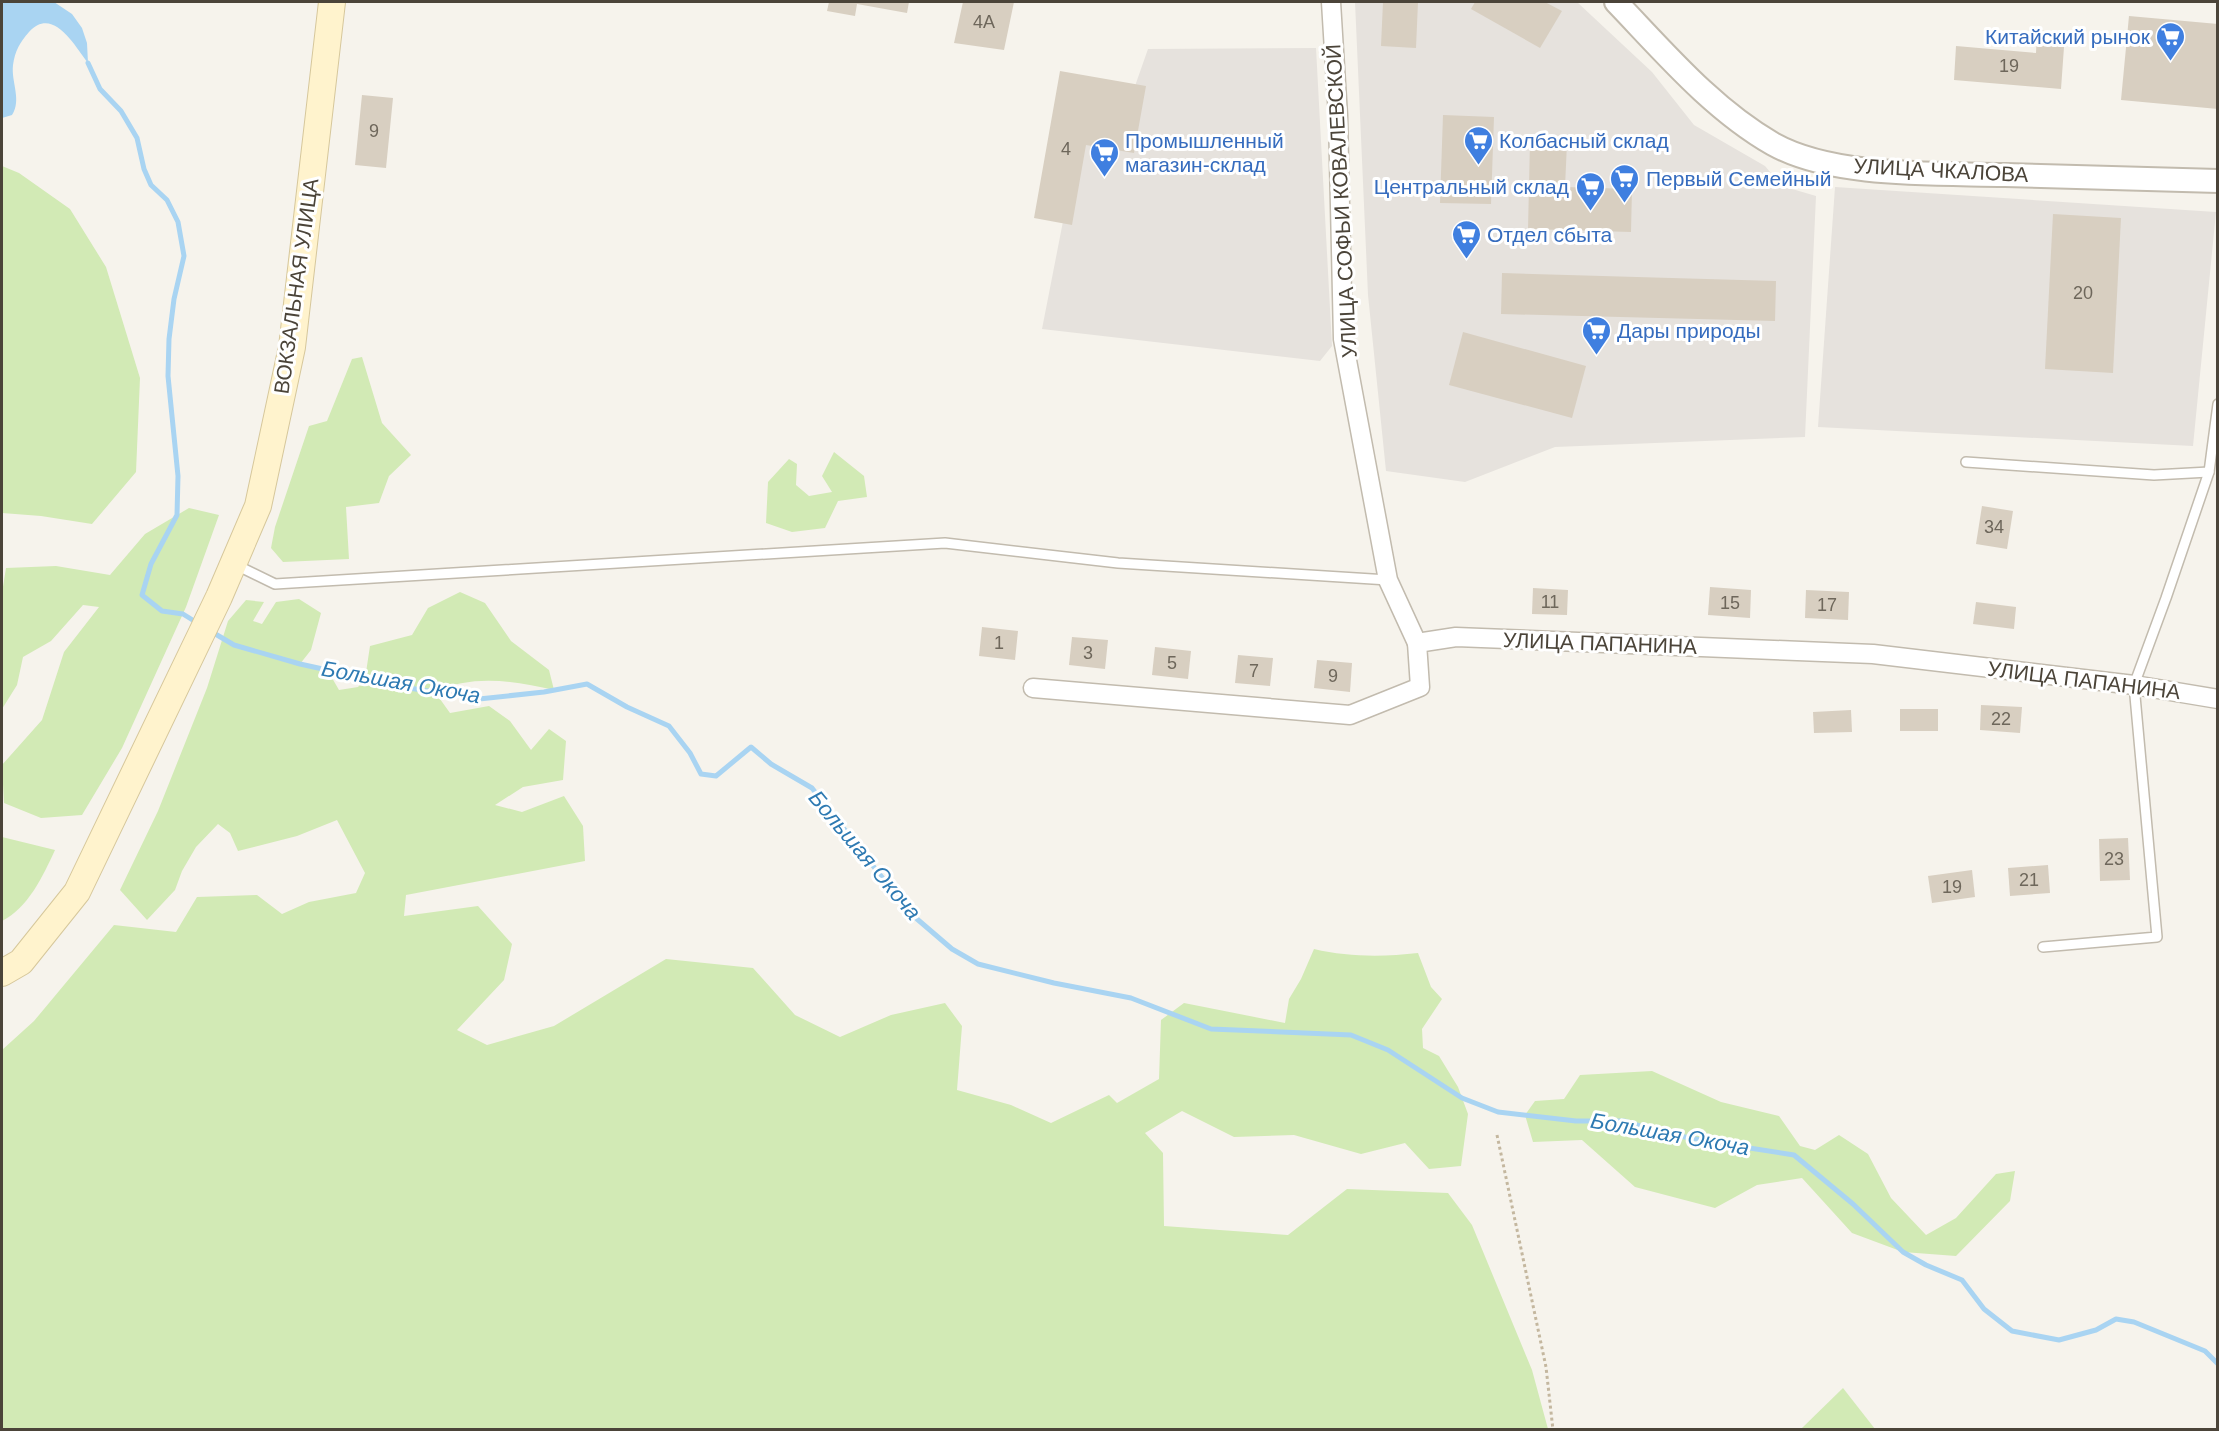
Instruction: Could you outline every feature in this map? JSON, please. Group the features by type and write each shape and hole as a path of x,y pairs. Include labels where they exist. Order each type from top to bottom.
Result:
{"main road":[{"name":"ВОКЗАЛЬНАЯ УЛИЦА","path":"2,973 21,962 76,892 219,597 258,506 292,347 332,2"}],"street":[{"name":"УЛИЦА СОФЬИ КОВАЛЕВСКОЙ","path":"1331,2 1338,116 1343,339 1388,580 1417,643"},
{"name":"УЛИЦА ЧКАЛОВА","path":"1616,2 1682,70 1740,124 1799,156 1888,172 2217,181"},
{"name":"УЛИЦА ПАПАНИНА","path":"1417,643 1456,637 1873,654 2133,685 2217,699"},
{"path":"1033,688 1350,716 1420,687 1417,643"}],"lane":[{"path":"2043,947 2157,937 2133,685 2166,598 2209,472 2217,404"},
{"path":"1966,462 2154,475 2209,472"},
{"path":"234,564 275,584 945,543 1118,563 1388,580"}],"path":[{"path":"1497,1135 1546,1367 1553,1430"}],"shaded area":[{"path":"1355,2 1577,2 1652,72 1694,125 1765,166 1782,186 1816,196 1805,437 1555,447 1465,482 1386,471 1368,295"},
{"path":"1316,48 1332,346 1320,361 1042,329 1091,78 1135,86 1148,49"},
{"path":"1835,187 2216,212 2193,446 1818,427"}],"green space":[{"path":"2,166 19,173 70,209 106,267 140,378 136,472 92,524 2,513"},
{"path":"362,357 382,423 411,455 389,476 379,503 346,507 349,559 283,562 271,548 275,527 309,426 327,421 352,359"},
{"path":"834,452 864,476 867,497 838,501 825,528 792,532 766,523 768,482 789,459 797,464 796,485 809,496 832,492 822,476"},
{"path":"189,508 219,515 186,607 122,748 82,815 41,818 4,803 2,765 42,720 64,652 99,607 83,605 51,641 23,657 17,685 2,709 2,593 6,568 56,566 110,575 145,534"},
{"path":"460,592 485,603 511,641 549,670 554,690 509,682 479,681 449,686 435,692 450,713 489,706 510,721 531,750 549,729 566,741 563,780 523,787 495,805 522,812 564,796 583,826 585,861 406,895 404,916 478,906 512,944 504,980 457,1030 487,1045 554,1026 666,959 753,968 795,1015 840,1037 891,1015 945,1003 962,1026 957,1090 1011,1105 1051,1123 1109,1095 1117,1103 1159,1079 1161,1020 1184,1003 1285,1023 1289,999 1314,949 1340,954 1366,955 1418,953 1431,987 1442,999 1422,1029 1423,1048 1439,1056 1458,1087 1468,1114 1461,1166 1429,1169 1405,1143 1361,1154 1294,1135 1234,1137 1182,1111 1145,1133 1163,1153 1164,1226 1288,1235 1347,1189 1448,1193 1472,1225 1532,1370 1548,1429 2,1429 2,1050 34,1021 114,925 176,932 197,897 257,895 282,914 309,902 356,893 365,873 337,820 297,836 238,851 230,833 218,824 196,847 182,871 175,890 147,920 120,890 158,811 207,688 228,621 246,600 264,602 253,621 262,624 276,602 299,599 321,613 311,650 300,664 328,671 339,690 358,687 365,679 370,646 412,635 428,608"},
{"path":"2,837 55,850 27,900 2,921"},
{"path":"1652,1071 1721,1102 1779,1116 1800,1146 1815,1150 1839,1135 1868,1154 1891,1198 1926,1235 1956,1218 1996,1174 2015,1171 2010,1201 1956,1256 1903,1252 1852,1233 1802,1178 1757,1185 1715,1208 1635,1187 1582,1140 1533,1142 1525,1115 1535,1101 1564,1099 1580,1075"},
{"path":"1843,1388 1875,1429 1801,1429"}],"water":[{"path":"2,2 54,2 72,14 82,28 87,43 88,63 62,31 46,23 38,25 29,32 17,51 13,71 15,109 12,115 2,118"}],"building":[{"path":"829,2 909,2 907,13 857,4 855,16 827,11"},
{"path":"963,2 1014,2 1004,50 954,43"},
{"path":"1383,2 1418,2 1416,48 1381,46"},
{"path":"1475,2 1545,2 1562,11 1540,48 1471,9"},
{"name":"Китайский рынок","path":"2129,16 2218,24 2218,109 2121,100"},
{"path":"2037,30 2065,33 2061,89 1954,80 1956,46 2036,53"},
{"path":"1060,71 1146,86 1134,153 1086,145 1072,225 1034,218"},
{"path":"362,95 393,98 386,168 355,165"},
{"path":"1443,115 1494,117 1491,204 1440,203"},
{"path":"1530,142 1567,143 1565,187 1632,189 1631,232 1528,229"},
{"path":"2053,214 2121,218 2113,373 2045,369"},
{"path":"1502,273 1776,281 1775,321 1501,314"},
{"path":"1463,332 1586,366 1572,418 1449,385"},
{"path":"1982,506 2013,511 2007,549 1976,544"},
{"path":"1710,587 1751,590 1750,618 1708,615"},
{"path":"1533,588 1568,590 1567,615 1532,614"},
{"path":"1806,590 1849,592 1848,620 1805,618"},
{"path":"1976,602 2016,607 2014,629 1973,624"},
{"path":"982,627 1018,631 1015,660 979,656"},
{"path":"1072,637 1108,640 1105,669 1069,665"},
{"path":"1155,647 1191,651 1188,679 1152,675"},
{"path":"1238,655 1273,658 1270,686 1235,683"},
{"path":"1317,660 1352,663 1350,692 1314,688"},
{"path":"1981,705 2022,707 2020,733 1980,730"},
{"path":"1900,709 1938,709 1938,731 1900,731"},
{"path":"1851,710 1852,732 1814,733 1813,712"},
{"path":"2128,838 2130,880 2100,881 2099,839"},
{"path":"2048,865 2050,893 2010,896 2008,868"},
{"path":"1972,870 1975,897 1932,903 1928,876"}],"waterway":[{"name":"Большая Окоча","path":"88,63 100,89 121,111 137,138 144,169 151,185 167,200 178,222 184,256 174,299 169,339 168,376 178,476 177,515 151,564 142,595 162,611 183,614 199,624"},
{"name":"Большая Окоча","path":"212,632 234,645 300,664 409,688 479,699 544,692 587,684 627,707 669,726 690,753 701,774 716,776 751,747 771,764 812,788 910,913 952,949 978,964 1054,983 1131,998 1211,1029 1351,1035 1388,1050 1462,1098 1498,1112 1576,1121 1624,1121 1659,1132 1794,1155 1853,1204 1903,1252 1926,1265 1962,1280 1984,1309 2012,1331 2059,1340 2096,1330 2116,1319 2134,1322 2205,1351 2218,1364"}],"place":[{"name":"Китайский рынок","path":"2171,62"},
{"name":"Колбасный склад","path":"1478,166"},
{"name":"Промышленный магазин-склад","path":"1104,178"},
{"name":"Первый Семейный","path":"1625,204"},
{"name":"Центральный склад","path":"1590,212"},
{"name":"Отдел сбыта","path":"1466,260"},
{"name":"Дары природы","path":"1596,356"}]}
